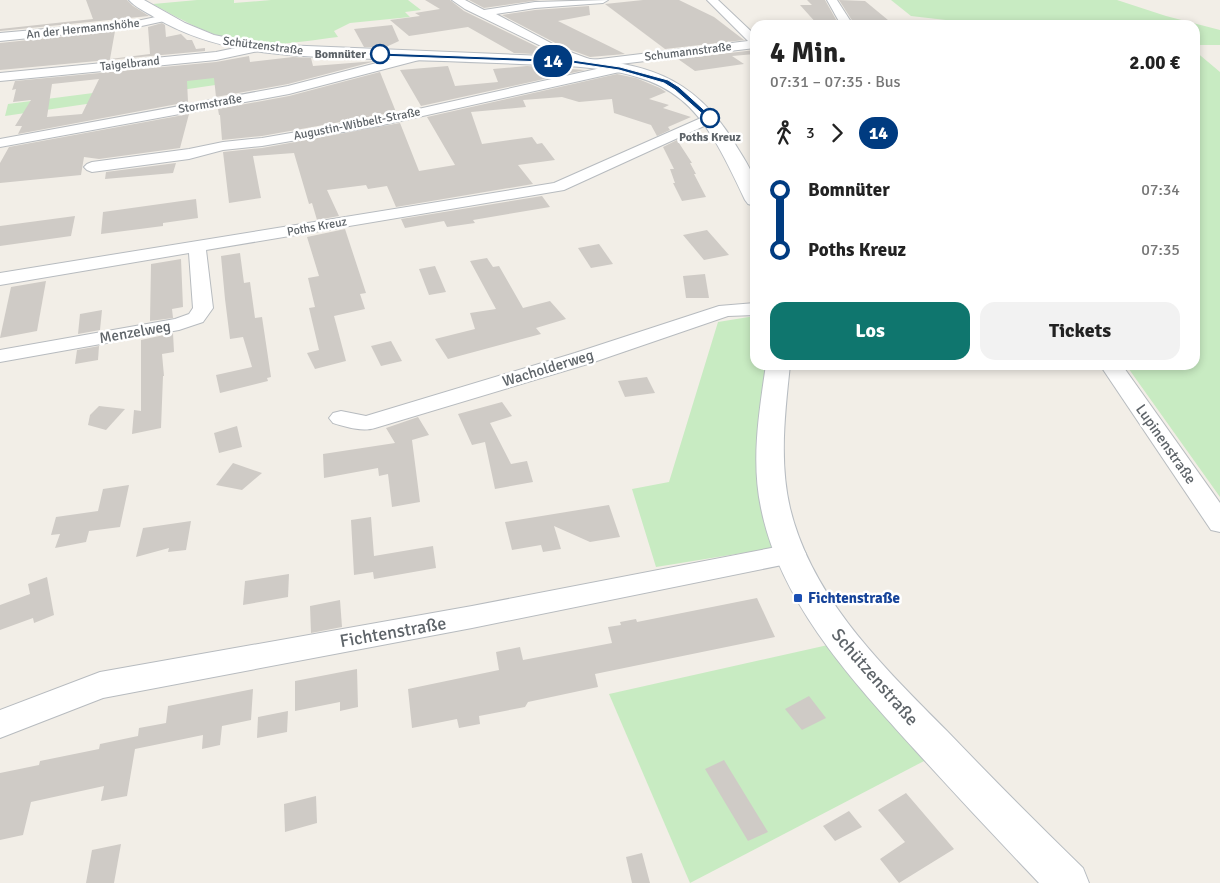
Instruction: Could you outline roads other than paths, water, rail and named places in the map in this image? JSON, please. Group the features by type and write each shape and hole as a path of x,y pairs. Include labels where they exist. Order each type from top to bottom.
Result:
{"street":[{"name":"Schützenstraße","path":"136,0 165,18 208,38 259,47 592,64 620,68 666,82 677,88 710,118 735,159 750,190"},
{"path":"457,0 474,10 507,23 571,59 592,64"},
{"path":"484,13 535,5 603,0"},
{"path":"712,0 750,38"},
{"path":"832,0 844,20"},
{"name":"An der Hermannshöhe","path":"0,38 137,24 165,18"},
{"name":"Schumannstraße","path":"592,64 750,44"},
{"name":"Taigelbrand","path":"3,77 216,56 259,47"},
{"name":"Stormstraße","path":"0,143 289,90 419,56"},
{"name":"Augustin-Wibbelt-Straße","path":"92,167 189,154 223,146 262,142 378,122 620,68"},
{"path":"0,93 3,77"},
{"name":"Poths Kreuz","path":"0,279 558,187 710,118"},
{"name":"Menzelweg","path":"0,356 179,324 196,318 203,308 197,247"},
{"name":"Wacholderweg","path":"341,418 367,423 583,358 726,310 750,308"},
{"name":"Schützenstraße","path":"777,370 772,412 770,465 780,526 812,595 834,632 888,695 1068,883"},
{"name":"Lupinenstraße","path":"1114,370 1220,523"},
{"name":"Fichtenstraße","path":"0,724 100,685 472,618 792,554"}],"place":[{"name":"Bomnüter","path":"380,54"},
{"name":"Poths Kreuz","path":"710,118"},
{"name":"Fichtenstraße","path":"798,598"}]}
